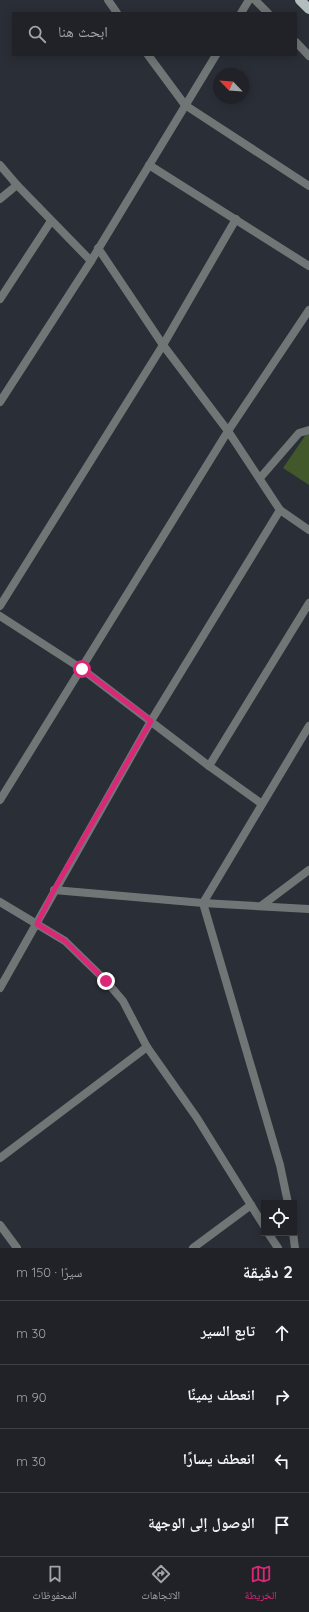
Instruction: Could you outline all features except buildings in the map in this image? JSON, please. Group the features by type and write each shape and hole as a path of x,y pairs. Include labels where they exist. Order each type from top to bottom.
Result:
{"main road":[{"path":"300,0 309,9"}],"street":[{"path":"108,0 116,12"},
{"path":"242,12 249,0"},
{"path":"255,0 267,12"},
{"path":"297,43 309,56"},
{"path":"149,56 185,105 309,186"},
{"path":"0,402 90,261 215,56"},
{"path":"0,165 17,185 90,261"},
{"path":"149,165 309,266"},
{"path":"0,199 17,185"},
{"path":"0,606 163,345 236,219"},
{"path":"0,299 51,221"},
{"path":"98,248 163,345 228,431 280,510 309,530"},
{"path":"0,800 228,431 309,310"},
{"path":"260,478 299,433 309,430"},
{"path":"0,988 37,924 54,890 151,721 280,510"},
{"path":"209,766 309,603"},
{"path":"0,616 82,669 209,766 262,804"},
{"path":"287,1200 280,1165 203,903 309,726"},
{"path":"261,906 309,870"},
{"path":"54,890 203,903 309,909"},
{"path":"0,902 65,941 106,981 123,1001 147,1047 197,1118 261,1221"},
{"path":"0,1158 147,1047"},
{"path":"193,1248 251,1205"},
{"path":"0,1225 17,1248"},
{"path":"270,1236 278,1248"},
{"path":"293,1236 295,1248"}],"green space":[{"path":"307,433 309,434 309,485 283,468"}],"route":[{"path":"82,669 151,721 54,890 37,924 65,941 106,981"}]}
